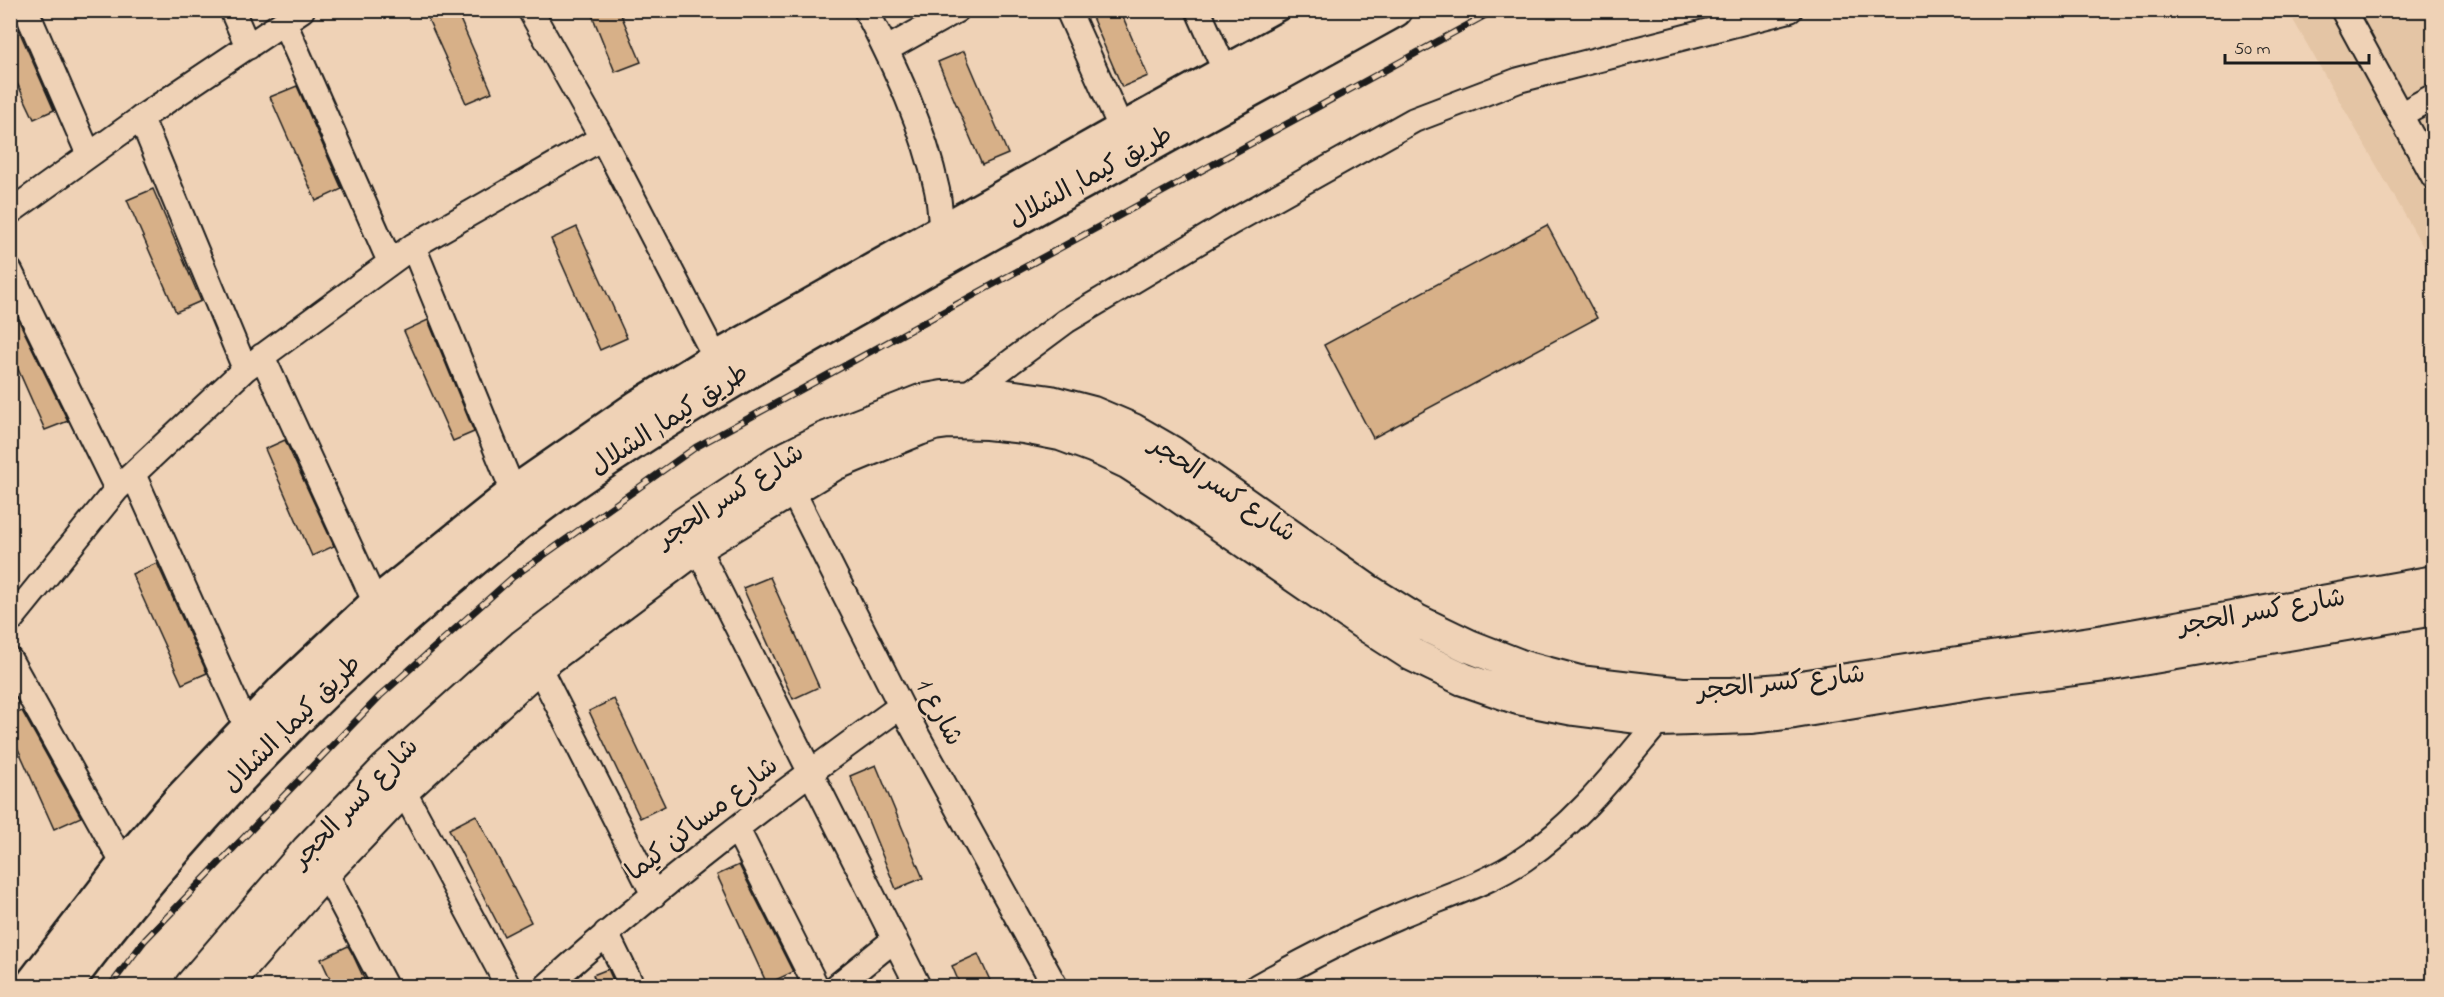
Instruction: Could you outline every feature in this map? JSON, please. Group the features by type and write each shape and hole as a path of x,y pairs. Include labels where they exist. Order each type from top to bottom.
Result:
{"highway":[{"name":"طريق كيما, الشلال","path":"31,987 124,865 180,800 284,690 376,604 514,493 638,407 722,370 978,240 1395,10"},
{"name":"طريق كيما, الشلال","path":"65,987 107,930 187,835 272,743 361,657 455,575 552,498 654,428 722,370 942,231 1338,11"}],"main road":[{"path":"949,422 965,396"},
{"name":"شارع كسر الحجر","path":"225,987 325,872 403,790 538,666 697,547 784,476 824,439 899,408 932,399 1008,396 1051,402 1093,413 1133,430 1170,452 1367,590 1417,621 1469,646 1523,667 1579,682 1682,694 1732,694 1781,690 1980,670 2105,653 2308,618 2433,609"},
{"name":"شارع كسر الحجر","path":"190,987 308,850 385,770 524,645 685,523 784,476 834,464 919,429 949,422 1024,427 1095,447 1120,459 1160,483 1402,648 1463,679 1518,698 1574,709 1660,720 1750,717 1794,712 1980,670"},
{"name":"شارع كسر الحجر","path":"2308,618 2433,582"}],"street":[{"path":"26,10 88,155"},
{"path":"232,10 248,47"},
{"path":"530,10 602,138 722,370"},
{"path":"866,10 886,50 923,139 937,191 942,231"},
{"path":"886,50 957,10"},
{"path":"1068,10 1122,130"},
{"path":"1198,10 1227,73"},
{"path":"965,396 1066,321 1232,222 1414,120 1519,80 1791,10"},
{"path":"2343,10 2433,177"},
{"path":"10,212 141,118 293,16 390,262"},
{"path":"2400,115 2433,96"},
{"path":"141,118 253,362 376,604"},
{"path":"10,621 125,482 253,362 413,246 602,138"},
{"path":"413,246 514,493"},
{"path":"10,271 125,482 247,728"},
{"name":"شارع 1","path":"784,476 902,706 1055,987"},
{"path":"697,547 918,987"},
{"path":"10,660 124,865"},
{"path":"538,666 654,895"},
{"path":"1258,987 1346,939 1489,879 1524,859 1555,836 1583,808 1682,694"},
{"name":"شارع مساكن كيما","path":"548,987 606,933 737,829 810,772 902,706"},
{"path":"403,790 508,987"},
{"path":"737,829 816,987"},
{"path":"325,872 386,987"},
{"path":"606,933 632,987"},
{"path":"837,987 895,939"}],"shaded area":[{"path":"2288,11 2433,11 2433,264"}],"building":[{"path":"10,10 54,110 34,119 10,68"},
{"path":"424,10 456,10 492,92 466,103"},
{"path":"590,10 619,10 641,62 615,72"},
{"path":"1089,10 1120,10 1148,76 1122,87"},
{"path":"964,51 1008,154 982,165 938,62"},
{"path":"297,86 342,189 316,201 270,97"},
{"path":"153,189 201,301 176,312 127,200"},
{"path":"1547,225 1597,318 1373,438 1324,345"},
{"path":"577,227 627,338 600,350 551,239"},
{"path":"15,313 68,421 45,430 10,351 10,315"},
{"path":"428,320 474,432 453,441 404,331"},
{"path":"285,440 334,546 312,556 265,449"},
{"path":"157,563 207,673 182,684 132,574"},
{"path":"770,577 819,687 793,699 743,588"},
{"path":"614,699 665,806 640,818 589,711"},
{"path":"22,711 81,817 54,829 10,731 10,716"},
{"path":"876,765 923,878 896,889 850,776"},
{"path":"476,815 531,922 504,936 449,829"},
{"path":"739,865 793,972 767,984 717,875"},
{"path":"348,946 368,987 334,987 321,959"},
{"path":"978,954 993,987 961,987 952,966"},
{"path":"608,969 616,987 598,987 593,975"}],"railway":[{"path":"110,986 145,940 380,696 513,577 696,447 1495,10"}]}
